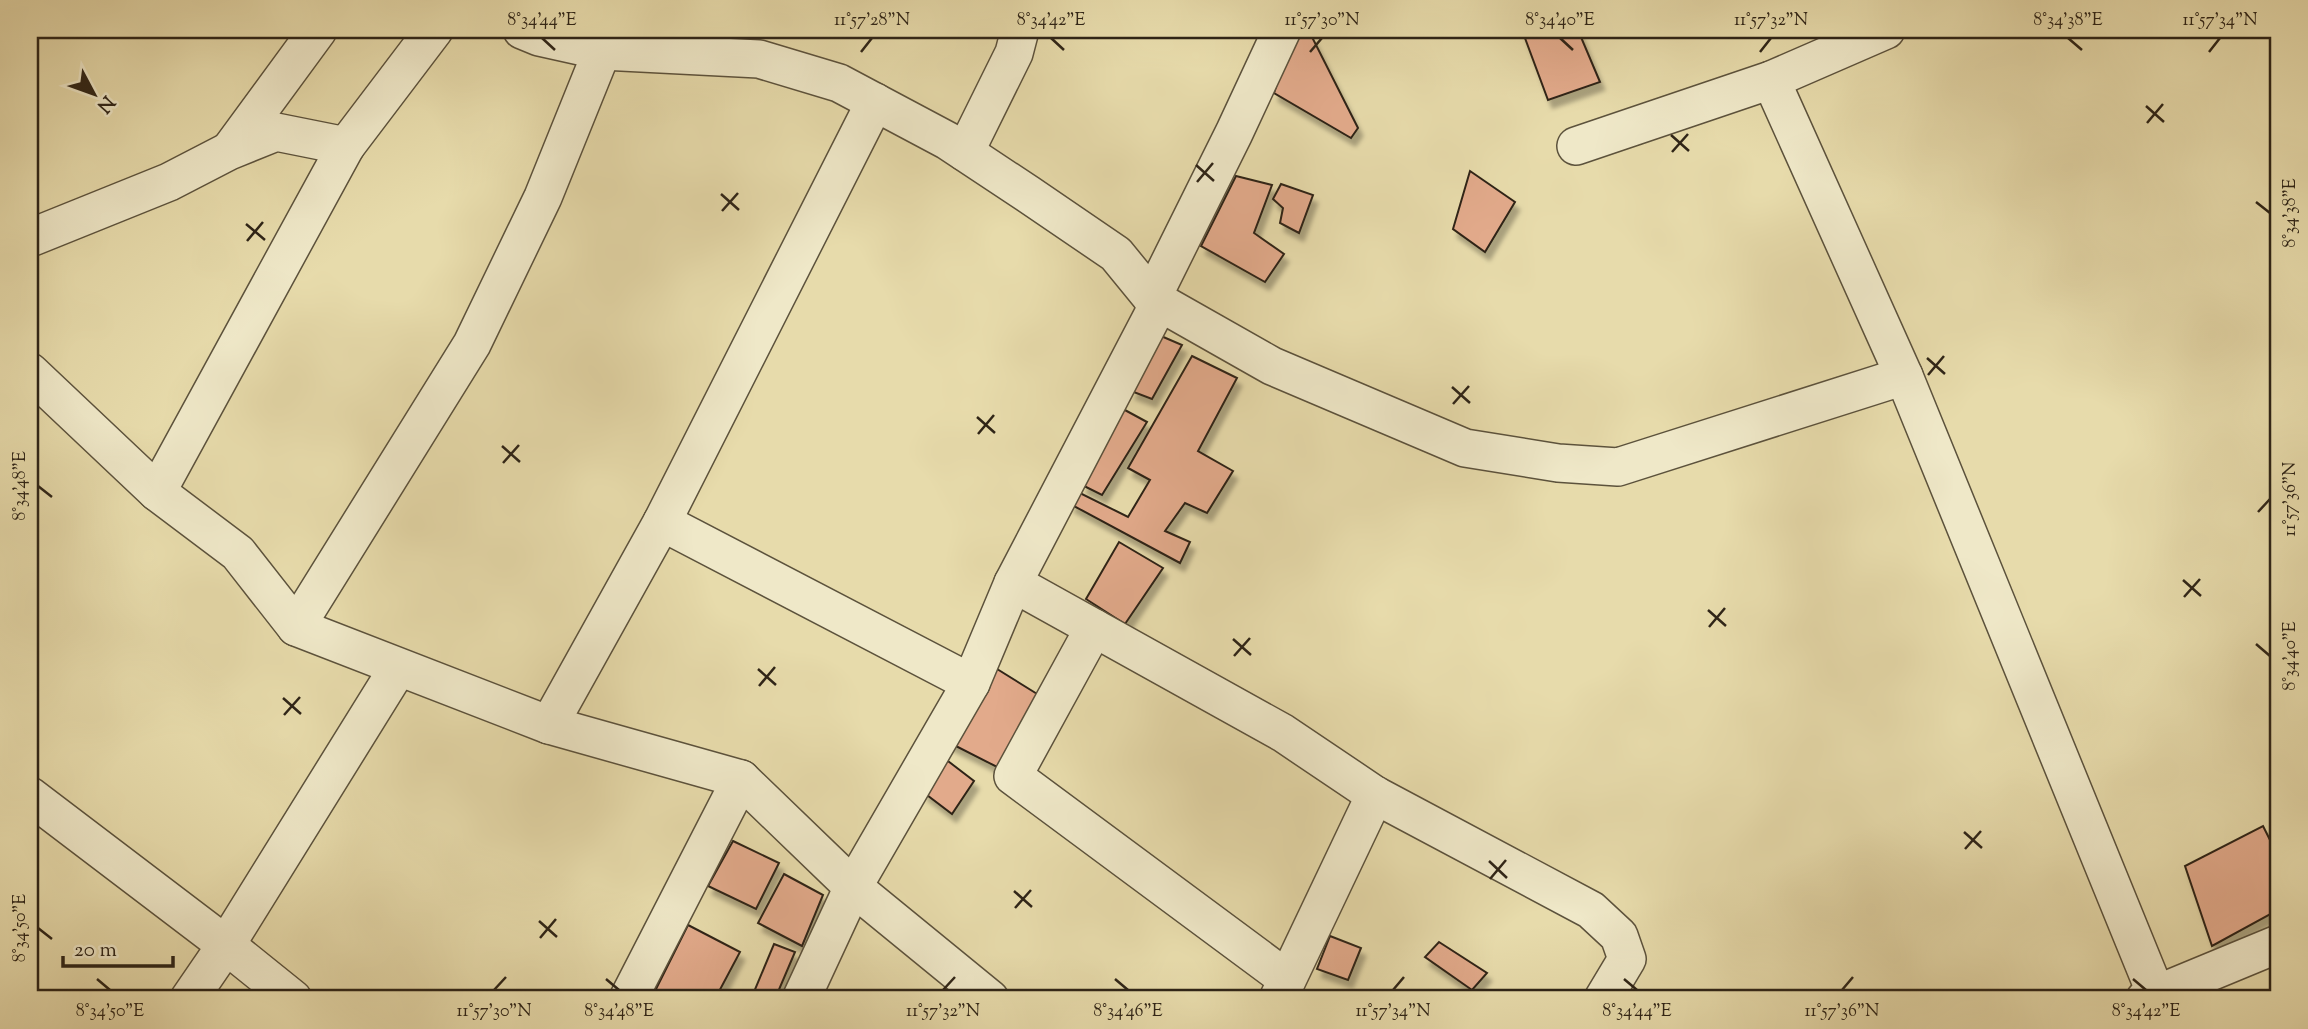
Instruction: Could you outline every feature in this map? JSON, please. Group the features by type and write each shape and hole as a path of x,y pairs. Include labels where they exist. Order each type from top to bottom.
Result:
{"street":[{"path":"229,151 318,30"},
{"path":"158,492 346,146 434,30"},
{"path":"522,30 539,37 602,51 689,42 839,83 965,152 1116,254 1152,298 1156,309 1013,583 971,683 853,887 801,999"},
{"path":"965,152 1014,53 1020,30"},
{"path":"1152,298 1282,30"},
{"path":"1576,146 1771,80 1885,30"},
{"path":"296,627 472,344 543,197 602,51"},
{"path":"1771,80 1904,376 2153,998 2278,944"},
{"path":"549,725 662,522 875,102"},
{"path":"30,238 170,182 229,151 276,132 346,146"},
{"path":"1152,298 1272,366 1465,448 1558,463 1618,467 1904,376"},
{"path":"30,372 158,492 238,553 296,627 549,725 741,779 853,887 990,999"},
{"path":"662,522 971,683"},
{"path":"1013,583 1283,733 1376,795 1591,910 1619,936 1627,959 1603,999"},
{"path":"1094,628 1013,776 1282,989 1376,795"},
{"path":"189,999 397,668"},
{"path":"628,999 741,779"},
{"path":"30,796 226,944 293,999"}],"building":[{"path":"1294,30 1312,37 1358,128 1351,138 1274,93"},
{"path":"1522,30 1578,30 1600,82 1548,100"},
{"path":"1470,171 1515,202 1485,252 1453,229"},
{"path":"1236,176 1272,185 1254,233 1284,254 1265,282 1201,246"},
{"path":"1281,184 1313,195 1299,233 1280,223 1283,208 1273,199"},
{"path":"1161,336 1182,345 1152,399 1131,391"},
{"path":"1192,356 1237,378 1198,451 1233,471 1207,513 1185,503 1165,531 1190,542 1180,563 1070,504 1078,492 1128,517 1150,480 1128,468"},
{"path":"1123,409 1147,422 1102,495 1082,485"},
{"path":"1119,542 1163,568 1125,624 1086,599"},
{"path":"989,664 1042,697 1001,769 946,741"},
{"path":"944,758 974,781 952,814 923,792"},
{"path":"2263,826 2278,856 2278,910 2212,946 2185,866"},
{"path":"733,841 779,863 756,909 708,886"},
{"path":"784,874 823,895 802,946 758,923"},
{"path":"688,925 740,952 715,999 651,999"},
{"path":"1330,936 1361,948 1348,980 1317,969"},
{"path":"1439,942 1487,973 1472,990 1425,957"},
{"path":"774,944 795,952 775,999 751,999"}]}
